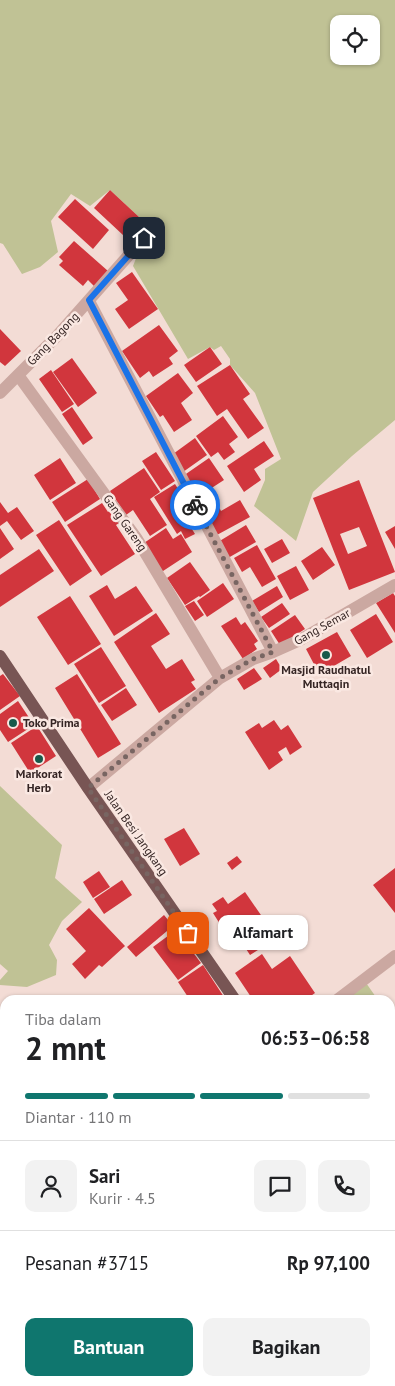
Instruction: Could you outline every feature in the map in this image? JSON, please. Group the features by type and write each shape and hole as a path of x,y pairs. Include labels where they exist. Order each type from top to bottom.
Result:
{"main road":[{"name":"Jalan Besi Jangkang","path":"0,656 88,788 232,995"}],"street":[{"name":"Gang Bagong","path":"0,393 57,336 144,238"},
{"path":"89,300 273,652"},
{"name":"Gang Gareng","path":"18,375 137,539 220,678"},
{"name":"Gang Semar","path":"88,788 220,678 253,659 300,640 395,585"},
{"path":"344,995 395,956"}],"green space":[{"path":"0,0 395,0 395,420 313,492 296,541 254,506 265,480 265,469 281,459 255,393 230,365 230,359 221,346 214,350 210,347 188,359 133,266 144,238 139,217 110,190 90,206 71,194 51,221 58,252 40,267 22,274 3,244 0,243"},
{"path":"0,786 62,845 55,878 82,902 62,921 49,945 57,960 56,975 27,987 0,985 0,980 8,971 0,964"},
{"path":"364,980 374,995 344,995"}],"building":[{"path":"110,190 139,217 123,235 94,208"},
{"path":"75,199 109,230 93,249 58,217"},
{"path":"74,241 108,271 94,286 88,280 83,286 59,265 63,261 59,257"},
{"path":"132,272 158,309 129,329 115,309 128,300 116,283"},
{"path":"159,325 178,351 169,358 173,364 153,377 149,371 140,378 122,351"},
{"path":"0,329 21,351 5,366 0,362"},
{"path":"210,347 222,364 196,382 184,365"},
{"path":"72,358 97,393 78,407 53,372"},
{"path":"230,365 250,394 243,399 264,428 248,439 227,409 217,416 197,386"},
{"path":"51,370 74,404 62,412 39,379"},
{"path":"178,373 193,393 181,403 192,420 174,432 163,415 160,417 146,396"},
{"path":"72,407 93,438 83,445 62,414"},
{"path":"223,416 238,437 229,444 235,452 224,460 218,452 211,457 196,436"},
{"path":"195,438 207,455 183,472 173,454"},
{"path":"264,441 274,456 254,469 261,480 244,492 227,466"},
{"path":"156,452 175,481 161,490 142,461"},
{"path":"60,458 76,483 50,500 34,475"},
{"path":"209,458 224,480 207,491 211,497 203,503 183,476"},
{"path":"144,468 160,492 150,499 167,525 150,536 133,510 126,515 110,491"},
{"path":"88,479 100,499 65,522 52,502"},
{"path":"359,480 395,572 349,590 313,498","holes":["359,527 367,546 348,554 340,534"]},
{"path":"175,484 198,521 190,526 195,534 185,539 181,531 177,534 154,497"},
{"path":"240,500 250,517 215,536 201,511 217,503 221,511"},
{"path":"0,502 8,513 17,507 34,531 21,540 7,521 0,526"},
{"path":"102,503 108,512 114,508 122,521 116,525 135,554 101,576 67,525"},
{"path":"59,520 92,571 70,586 36,535"},
{"path":"246,525 256,542 228,558 218,542"},
{"path":"395,526 395,549 385,532"},
{"path":"0,528 14,549 0,559"},
{"path":"166,528 173,539 181,534 192,552 160,573 141,545"},
{"path":"282,539 290,553 272,563 264,549"},
{"path":"257,545 276,579 262,587 250,567 242,572 234,558"},
{"path":"322,547 335,565 313,580 301,561"},
{"path":"39,549 54,571 0,607 0,575"},
{"path":"190,562 210,590 185,605 167,578"},
{"path":"296,566 309,590 290,600 277,576"},
{"path":"223,583 234,599 207,617 197,601"},
{"path":"107,585 115,599 136,586 153,611 114,636 89,596"},
{"path":"277,586 283,597 259,612 252,601"},
{"path":"393,593 395,596 395,633 376,603"},
{"path":"70,596 101,644 68,665 37,617"},
{"path":"194,601 204,615 195,621 185,606"},
{"path":"282,603 290,614 269,628 261,617"},
{"path":"156,613 170,634 151,646 166,669 182,659 195,680 191,682 196,689 159,713 114,642"},
{"path":"376,614 393,642 367,658 350,630"},
{"path":"295,615 305,629 280,645 271,631"},
{"path":"236,617 241,625 245,622 258,641 254,644 257,649 243,659 221,626"},
{"path":"337,632 351,656 327,670 324,666 317,670 306,649"},
{"path":"101,647 126,686 99,703 74,664"},
{"path":"276,659 282,669 270,678 263,668"},
{"path":"254,668 262,679 244,690 237,679"},
{"path":"3,674 20,696 0,710 0,676"},
{"path":"77,674 121,744 98,758 55,688"},
{"path":"126,688 137,705 112,721 101,705"},
{"path":"18,701 34,725 8,742 0,730 0,714"},
{"path":"274,720 281,730 288,725 302,747 290,755 286,747 278,752 283,760 269,770 245,732 259,723 262,728"},
{"path":"37,726 56,756 30,773 11,743"},
{"path":"184,828 200,854 180,866 164,839"},
{"path":"237,856 242,862 232,870 227,863"},
{"path":"395,868 395,913 373,885"},
{"path":"99,871 110,887 93,898 83,882"},
{"path":"122,880 132,895 104,914 94,899"},
{"path":"245,892 263,918 256,923 269,943 250,955 237,935 230,940 213,913 217,911 212,904 223,897 228,904"},
{"path":"89,908 125,946 102,967 99,965 85,979 72,964 86,951 66,929"},
{"path":"164,915 173,926 136,957 127,947"},
{"path":"176,930 201,963 178,980 153,947"},
{"path":"262,954 272,969 290,956 315,993 312,995 250,995 235,973"},
{"path":"203,965 223,995 187,995 178,982"}],"way so far":[{"path":"188,933 88,788 220,678 253,659 273,652 195,505"}],"place":[{"name":"Masjid Raudhatul Muttaqin","path":"326,655"},
{"name":"Toko Prima","path":"13,723"},
{"name":"Markorat Herb","path":"39,759"},
{"name":"Alfamart","path":"188,933"}],"route":[{"path":"144,238 89,300 195,505"}]}
